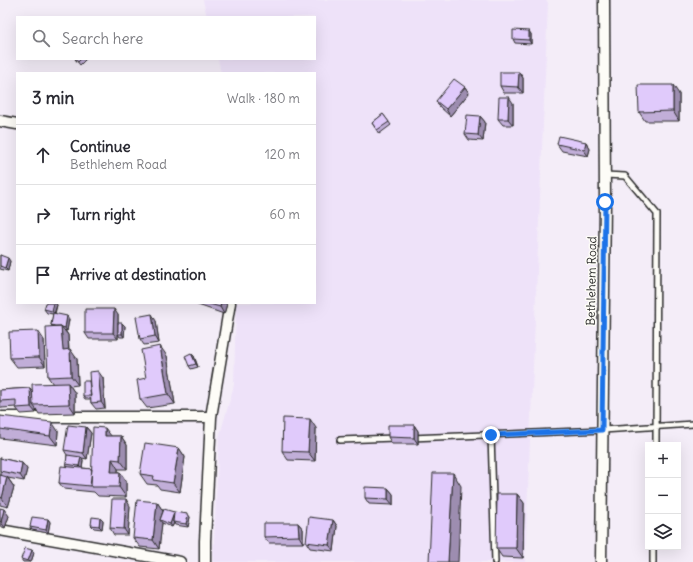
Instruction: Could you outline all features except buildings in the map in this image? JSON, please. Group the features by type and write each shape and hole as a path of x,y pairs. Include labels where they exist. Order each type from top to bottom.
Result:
{"street":[{"name":"Bethlehem Road","path":"601,562 605,175 604,0"},
{"path":"0,121 16,124"},
{"path":"205,562 211,417 230,304"},
{"path":"0,417 211,417"},
{"path":"0,530 180,562"}],"lane":[{"path":"605,175 625,176 658,214 656,442"},
{"path":"340,440 602,430 693,424"},
{"path":"491,435 495,562"},
{"path":"653,562 654,550"}],"shaded area":[{"path":"203,0 546,0 548,3 525,562 213,562 219,438 234,385 236,304 316,304 316,72 221,72 218,60 316,60 316,16 207,16"}],"route":[{"path":"491,435 602,430 605,202"}]}
